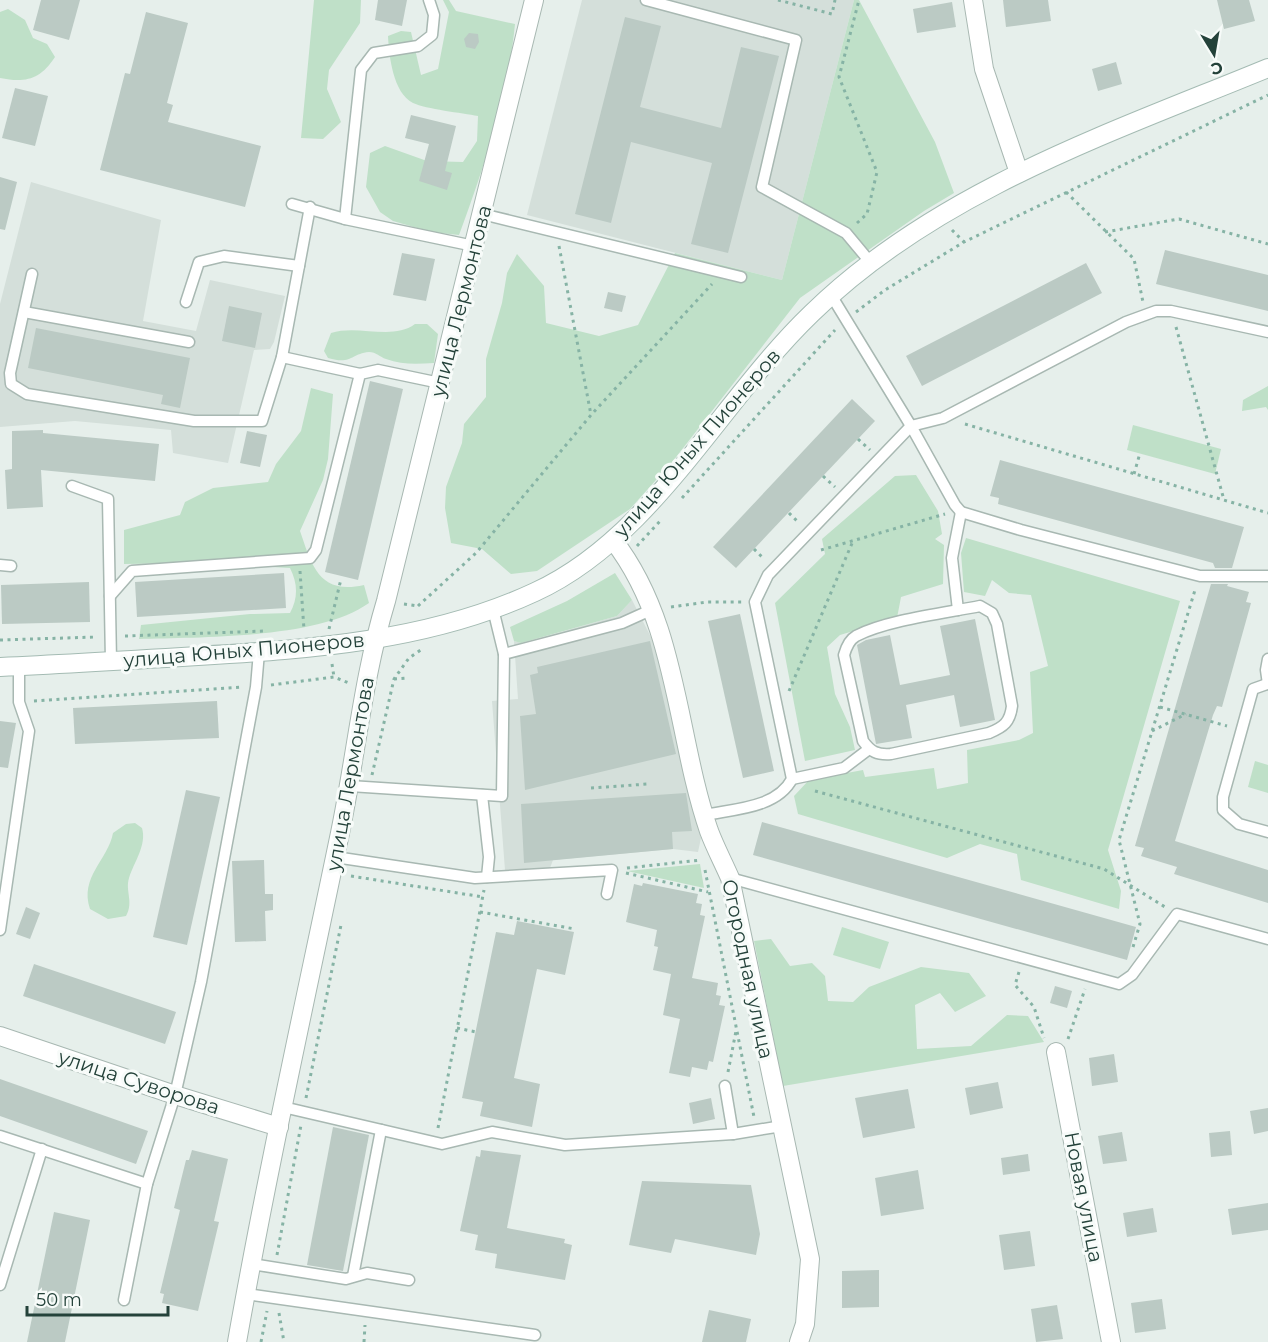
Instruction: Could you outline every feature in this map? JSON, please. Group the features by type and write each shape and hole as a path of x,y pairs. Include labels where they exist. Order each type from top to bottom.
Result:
{"street":[{"name":"улица Лермонтова","path":"237,1342 350,786 375,639 534,0"},
{"path":"973,0 984,69 1019,173"},
{"name":"улица Юных Пионеров","path":"0,667 260,652 375,639 424,629 493,609 563,577 613,540 641,513 734,399 810,314 871,262 922,226 1019,173 1268,68"},
{"name":"Огородная улица","path":"613,540 626,557 653,609 707,823 730,878 810,1259 805,1324 799,1342"},
{"name":"улица Суворова","path":"0,1036 175,1095 279,1127"},
{"name":"Новая улица","path":"1056,1052 1111,1342"}],"lane":[{"path":"345,219 362,70 374,52 418,46 432,35 434,15 429,0"},
{"path":"646,0 796,40 762,187 846,233 871,262"},
{"path":"292,204 345,219 474,246"},
{"path":"32,274 10,373 11,384 27,394 194,421 262,421 282,357 309,207"},
{"path":"482,214 741,277"},
{"path":"186,302 199,262 224,256 299,266"},
{"path":"831,295 958,508 952,558 958,610"},
{"path":"707,851 707,823 762,803 786,791 792,779 756,602 768,575 911,426 943,417 1126,322 1156,311 1171,311 1268,332"},
{"path":"24,312 189,342"},
{"path":"282,357 360,374 378,370 440,383"},
{"path":"110,596 132,571 299,561 310,558 316,550 360,374"},
{"path":"72,486 108,499 111,661"},
{"path":"958,508 1021,530 1200,576 1268,576"},
{"path":"980,606 992,613 1012,706 1011,718 1002,728 989,733 879,755 869,749 863,741 844,655 847,645 855,637 884,627 958,610 980,606"},
{"path":"350,786 502,796 504,654 493,609"},
{"path":"504,654 622,623 653,609"},
{"path":"124,1300 147,1184 175,1095 201,982 256,687 260,652"},
{"path":"1268,659 1266,670 1268,684 1253,689 1223,797 1222,810 1239,824 1268,832"},
{"path":"0,930 28,731 19,702 19,666"},
{"path":"792,779 844,768 869,749"},
{"path":"482,795 489,857 487,877"},
{"path":"335,857 475,878 612,870 607,894"},
{"path":"730,878 1119,984 1132,975 1177,914 1268,939"},
{"path":"725,1086 733,1134"},
{"path":"283,1107 442,1143 492,1132 566,1145 733,1134 782,1126"},
{"path":"353,1276 381,1130"},
{"path":"0,1136 147,1184"},
{"path":"0,1285 42,1149"},
{"path":"252,1264 346,1279 367,1273 409,1280"},
{"path":"246,1294 534,1335"}],"path":[{"path":"778,0 832,14 836,0"},
{"path":"846,233 867,214 877,172 839,77 859,0"},
{"path":"674,506 812,353 846,320 885,290 964,242 1268,95"},
{"path":"1066,192 1134,259 1145,315"},
{"path":"1105,232 1179,219 1268,244"},
{"path":"556,232 591,415"},
{"path":"418,606 476,553 591,415 722,272"},
{"path":"1171,311 1225,501"},
{"path":"943,417 1268,513"},
{"path":"1134,474 1140,453"},
{"path":"821,550 958,508"},
{"path":"626,557 667,515"},
{"path":"779,716 853,541"},
{"path":"299,561 304,630"},
{"path":"1132,975 1129,960 1140,924 1119,840 1200,576"},
{"path":"320,629 329,629 341,579"},
{"path":"653,609 707,602 756,602"},
{"path":"399,603 418,606"},
{"path":"418,606 421,617"},
{"path":"292,630 312,629"},
{"path":"0,640 270,631"},
{"path":"370,788 394,679 409,658 422,650 427,640"},
{"path":"332,662 334,677"},
{"path":"19,702 256,687 334,677 348,681 352,687"},
{"path":"394,679 408,678"},
{"path":"1160,707 1241,730"},
{"path":"1152,731 1186,714"},
{"path":"591,788 648,784"},
{"path":"786,791 821,790 1104,869 1177,914"},
{"path":"349,887 355,860"},
{"path":"612,870 704,860 708,892 757,1130"},
{"path":"612,870 708,892"},
{"path":"351,876 483,897"},
{"path":"435,1142 487,877"},
{"path":"480,912 575,929"},
{"path":"275,1267 303,1112 342,921"},
{"path":"1023,957 1015,984 1034,1007 1048,1046 1056,1052"},
{"path":"1074,1027 1089,975"},
{"path":"458,1028 476,1032"},
{"path":"725,1086 737,1029"},
{"path":"261,1342 273,1299"},
{"path":"273,1299 284,1342"}],"shaded area":[{"path":"582,0 854,0 782,280 527,215"},
{"path":"31,182 161,220 143,321 196,331 210,280 285,296 274,342 270,349 254,350 228,463 173,453 171,430 75,421 0,427 0,304"},
{"path":"632,600 654,643 701,838 698,852 673,849 553,860 550,868 505,870 492,701 518,699 514,641 522,643 617,616"}],"green space":[{"path":"314,0 361,0 360,23 329,70 327,89 341,122 323,139 301,138"},
{"path":"443,0 449,0 456,11 515,24 501,104 477,186 459,235 431,232 393,221 380,212 366,187 370,153 385,146 427,161 463,162 477,141 478,116 413,103 401,91 393,73 388,36 401,31 411,32 421,75 438,69 449,12"},
{"path":"854,0 859,0 935,142 954,193 924,211 800,298 673,461 630,509 537,571 511,574 482,549 451,543 445,508 446,487 462,443 464,424 486,397 486,359 502,303 507,273 517,254 544,286 546,323 599,336 638,325 675,253 782,280"},
{"path":"8,9 25,20 33,38 47,44 55,57 44,71 24,80 0,78 0,12"},
{"path":"415,324 427,324 438,334 434,363 398,362 369,352 347,360 336,360 328,358 324,351 331,333 352,330 396,331"},
{"path":"1268,386 1268,410 1266,407 1242,411 1243,400"},
{"path":"311,388 333,394 328,459 323,480 300,531 309,556 320,575 327,582 337,586 364,585 369,603 347,615 321,624 291,630 226,636 139,639 141,625 250,614 290,613 296,591 290,568 202,563 124,564 124,530 180,515 185,502 213,488 268,482 276,464 301,431"},
{"path":"1133,425 1221,449 1215,474 1127,450"},
{"path":"916,475 938,511 942,534 935,539 944,545 943,584 901,597 897,618 840,635 827,647 835,694 850,727 855,750 805,761 775,603 825,554 822,539 895,476"},
{"path":"966,538 1180,601 1108,850 1121,891 1119,909 1021,880 1017,854 980,844 947,858 798,814 794,796 809,780 863,770 865,777 934,768 937,789 968,783 967,750 1019,740 1033,733 1030,672 1048,666 1031,595 1009,593 992,580 985,596 964,592 961,553"},
{"path":"615,573 632,600 617,616 521,643 514,641 510,627 567,601"},
{"path":"1255,761 1268,765 1268,793 1248,787"},
{"path":"135,823 142,828 143,841 129,878 128,911 126,916 108,919 90,909 88,887 113,833 126,824"},
{"path":"700,864 704,888 627,871"},
{"path":"842,927 889,942 880,969 833,955"},
{"path":"771,939 790,966 812,963 825,976 828,1001 853,1002 869,987 921,967 969,973 986,996 955,1012 940,993 915,1005 917,1049 971,1046 1007,1015 1028,1016 1044,1042 783,1086 754,941"}],"building":[{"path":"41,0 80,0 69,40 33,30"},
{"path":"378,0 407,0 402,26 375,20"},
{"path":"1003,0 1048,0 1051,21 1006,27"},
{"path":"1217,0 1249,0 1255,21 1224,29"},
{"path":"952,2 956,27 917,33 913,9"},
{"path":"146,12 188,23 167,103 173,105 168,122 261,146 245,207 100,170 125,73 130,74"},
{"path":"625,17 661,26 640,107 721,128 741,47 779,56 728,253 691,244 712,163 631,142 611,223 575,214"},
{"path":"469,33 478,34 479,42 475,49 466,47 464,39"},
{"path":"1116,62 1122,84 1098,91 1092,69"},
{"path":"15,88 48,96 35,146 2,138"},
{"path":"411,115 456,126 445,171 452,173 447,190 419,181 429,144 405,138"},
{"path":"0,177 17,182 5,230 0,229"},
{"path":"1165,250 1268,275 1268,311 1156,284"},
{"path":"402,253 435,259 426,301 393,295"},
{"path":"1086,263 1102,293 922,386 906,356"},
{"path":"608,292 626,296 622,312 604,308"},
{"path":"229,306 262,313 255,348 222,341"},
{"path":"36,328 190,358 180,408 161,404 163,395 28,368"},
{"path":"370,381 403,389 358,580 325,572"},
{"path":"852,399 875,421 736,568 713,547"},
{"path":"43,430 43,433 159,444 155,481 41,470 43,507 7,509 5,470 12,469 12,431"},
{"path":"247,431 267,435 260,467 240,463"},
{"path":"1000,460 1244,527 1232,568 1215,568 1213,563 998,504 999,498 990,496"},
{"path":"284,573 286,608 137,617 135,582"},
{"path":"89,582 90,622 2,624 1,585"},
{"path":"1211,584 1228,584 1227,586 1249,592 1246,602 1251,603 1222,707 1217,706 1213,715 1175,841 1268,870 1268,903 1174,874 1177,867 1141,856 1144,848 1135,846"},
{"path":"740,614 774,771 743,778 708,621"},
{"path":"975,619 995,720 960,727 954,695 906,705 912,738 876,744 857,645 866,640 890,635 900,685 950,675 940,626"},
{"path":"650,641 676,754 525,790 520,716 536,714 530,675 538,673 537,667"},
{"path":"217,701 219,738 75,744 73,708"},
{"path":"0,721 16,723 8,768 0,767"},
{"path":"186,790 220,797 187,945 153,937"},
{"path":"686,793 692,831 672,832 673,849 524,863 521,804"},
{"path":"762,822 1136,927 1127,960 753,855"},
{"path":"264,860 265,894 273,894 273,910 265,911 266,941 235,942 232,861"},
{"path":"643,883 698,894 696,903 702,904 700,915 705,916 692,978 718,983 716,995 721,996 719,1005 725,1006 713,1062 709,1061 707,1070 692,1067 690,1077 669,1073 680,1019 663,1015 671,974 653,970 658,947 654,946 657,930 626,922 634,884 642,886"},
{"path":"26,907 40,913 30,939 16,934"},
{"path":"517,921 574,932 565,975 537,969 514,1078 540,1084 532,1127 480,1116 483,1102 462,1098 496,932 514,935"},
{"path":"34,964 176,1012 165,1044 23,996"},
{"path":"1055,986 1072,991 1067,1008 1050,1003"},
{"path":"1114,1054 1118,1082 1092,1086 1089,1058"},
{"path":"0,1079 148,1131 136,1164 0,1116"},
{"path":"998,1082 1003,1108 970,1115 965,1088"},
{"path":"908,1089 915,1128 863,1138 855,1098"},
{"path":"711,1098 715,1119 693,1124 689,1103"},
{"path":"1268,1108 1268,1131 1254,1134 1250,1111"},
{"path":"333,1127 369,1135 343,1271 307,1265"},
{"path":"1230,1131 1232,1155 1211,1157 1209,1133"},
{"path":"1122,1132 1127,1161 1103,1164 1098,1136"},
{"path":"192,1150 228,1159 214,1221 219,1222 198,1311 162,1303 164,1294 160,1293 180,1210 174,1208 186,1160 189,1160"},
{"path":"481,1150 521,1155 507,1228 565,1239 564,1243 572,1245 565,1280 495,1268 497,1254 475,1250 478,1235 460,1231 476,1156 480,1157"},
{"path":"1028,1154 1030,1171 1003,1175 1001,1158"},
{"path":"918,1170 924,1209 881,1216 875,1178"},
{"path":"642,1181 751,1185 760,1234 756,1255 675,1239 671,1253 629,1245"},
{"path":"1268,1203 1268,1230 1232,1235 1228,1209"},
{"path":"1153,1208 1157,1232 1127,1237 1123,1213"},
{"path":"54,1212 90,1220 65,1342 27,1342"},
{"path":"1030,1231 1035,1266 1004,1270 999,1235"},
{"path":"879,1270 879,1307 842,1308 842,1271"},
{"path":"1162,1299 1166,1329 1135,1333 1131,1303"},
{"path":"1057,1305 1063,1339 1036,1342 1031,1309"},
{"path":"709,1310 751,1319 746,1342 702,1342"}]}
